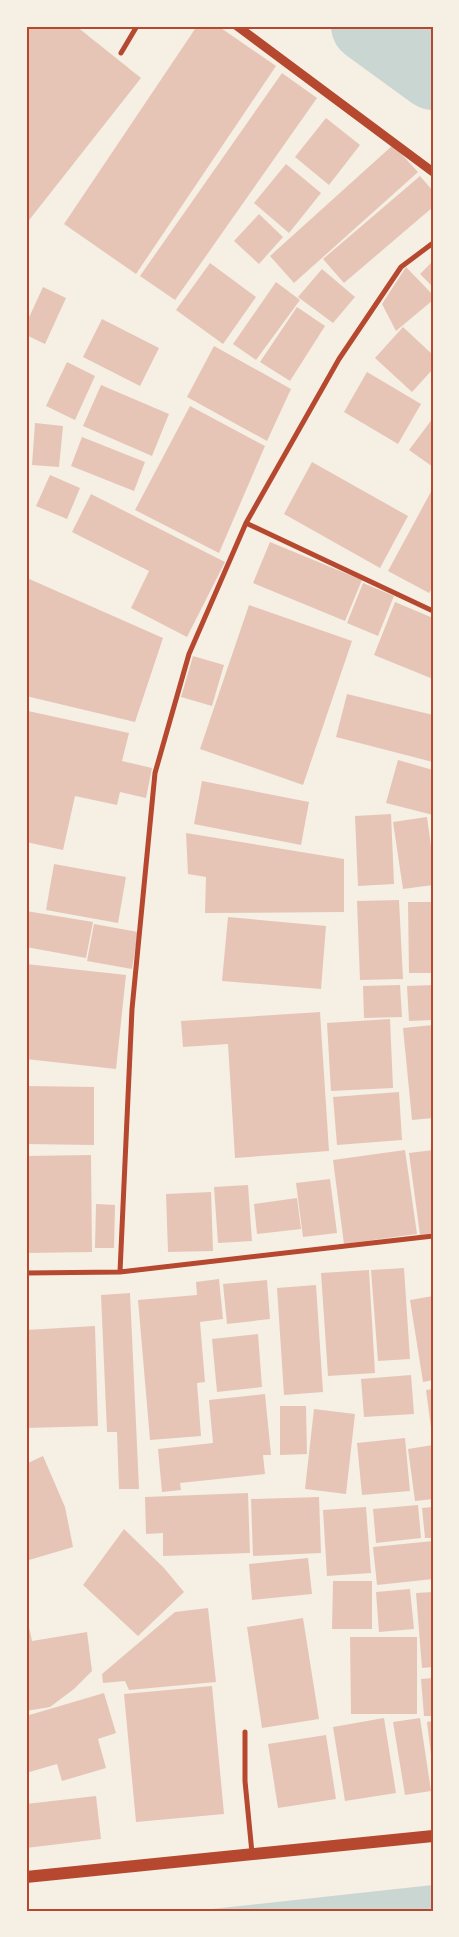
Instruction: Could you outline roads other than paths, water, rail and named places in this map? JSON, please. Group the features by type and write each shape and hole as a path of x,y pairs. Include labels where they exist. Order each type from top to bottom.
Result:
{"main road":[{"path":"26,1877 433,1836"}],"street":[{"path":"121,53 137,26"},
{"path":"237,26 433,172"},
{"path":"120,1272 132,1009 155,773 189,654 246,523 339,359 402,267 433,243"},
{"path":"246,523 433,612"},
{"path":"26,1273 120,1272 433,1236"},
{"path":"245,1732 245,1781 252,1854"}],"waterway":[{"path":"367,26 433,74"}]}
